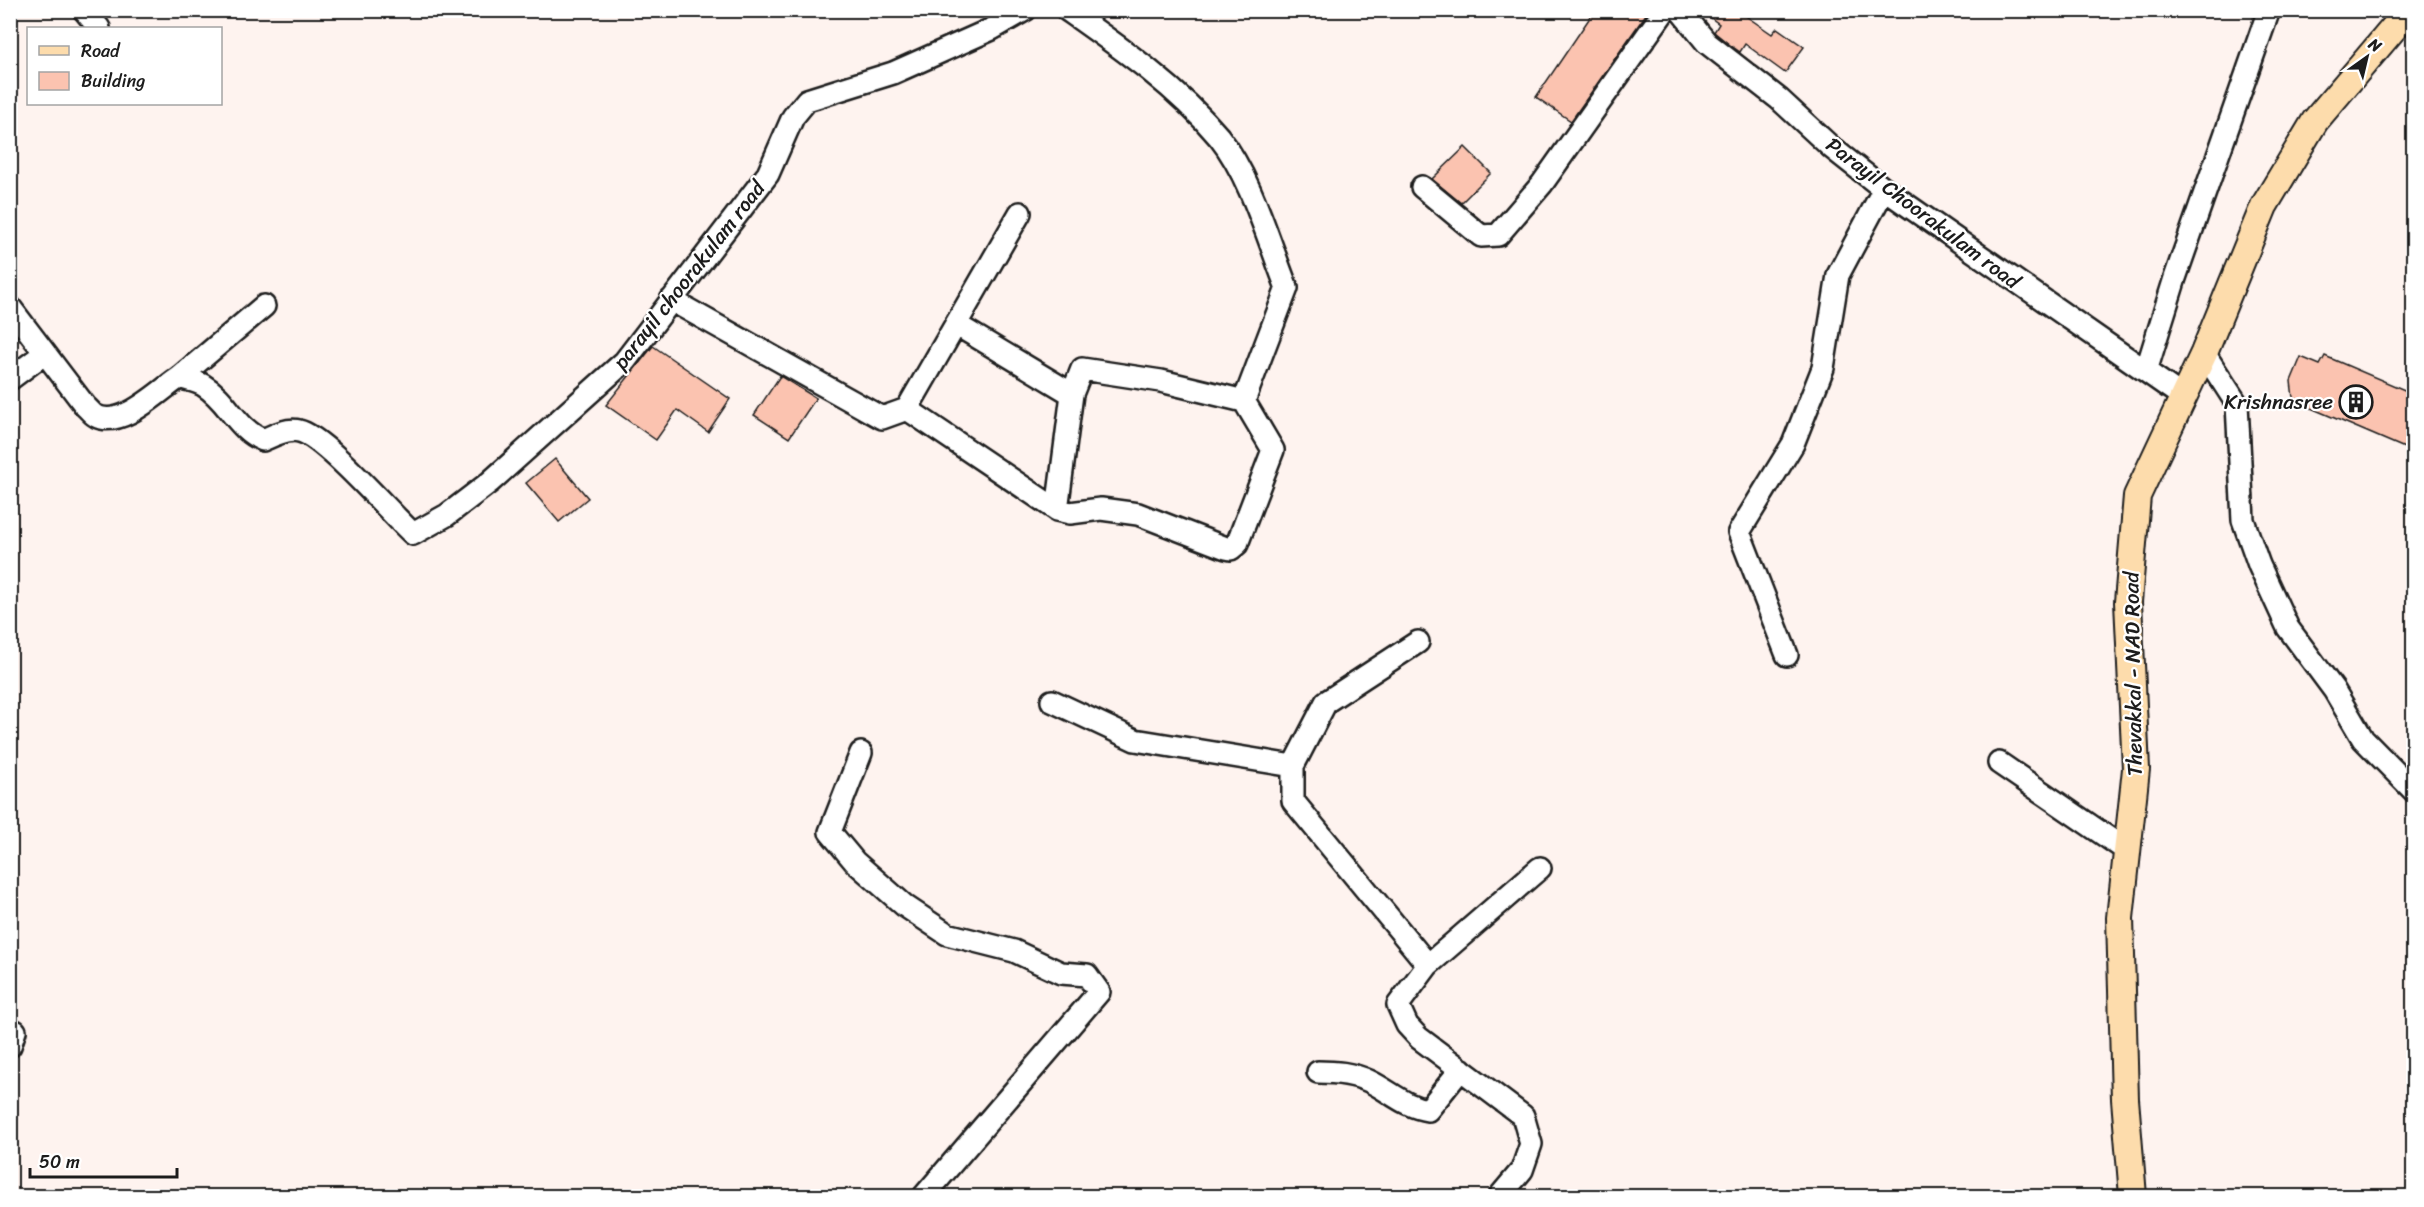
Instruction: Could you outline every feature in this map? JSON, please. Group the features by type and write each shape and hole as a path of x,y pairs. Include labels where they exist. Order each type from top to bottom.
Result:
{"main road":[{"name":"Thevakkal - NAD Road","path":"2133,1197 2125,1099 2120,918 2136,769 2128,602 2137,496 2204,353 2264,206 2309,130 2409,10"}],"street":[{"path":"84,10 98,27"},
{"name":"parayil choorakulam road","path":"180,377 202,384 215,395 250,435 263,440 277,434 297,430 321,442 413,534 447,514 490,482 585,400 625,361 768,174 793,117 807,100 893,74 992,29 1025,10"},
{"path":"1067,10 1147,66 1219,138 1243,177 1287,288 1244,401"},
{"path":"1422,186 1481,236 1498,235 1542,184 1665,10"},
{"name":"Parayil Choorakulam road","path":"1680,10 1707,43 1779,99 1832,148 1884,189 2183,397"},
{"path":"2146,371 2175,278 2269,10"},
{"path":"1787,655 1739,532 1793,444 1823,368 1838,275 1884,189"},
{"path":"671,300 882,418 908,409 1020,213"},
{"path":"10,307 96,416 108,418 125,415 180,377 264,306"},
{"path":"957,325 1072,394"},
{"path":"10,379 45,352"},
{"path":"2204,353 2237,404 2243,520 2259,565 2288,628 2334,690 2363,739 2414,791"},
{"path":"908,409 1057,510 1070,513 1101,509 1138,514 1232,549 1237,544 1273,450 1244,401 1161,381 1082,369 1072,394 1057,510"},
{"path":"1418,642 1326,702 1293,765 1293,801 1428,965"},
{"path":"1052,700 1135,740 1293,765"},
{"path":"861,753 830,832 855,862 905,906 947,934 1014,951 1061,973 1087,975 1099,992 924,1197"},
{"path":"1999,763 2126,850"},
{"path":"1500,1197 1522,1170 1531,1144 1523,1116 1419,1038 1407,1025 1398,1005 1428,965 1540,868"},
{"path":"1318,1072 1344,1073 1369,1081 1414,1108 1428,1110 1461,1069"}],"building":[{"path":"1595,10 1649,10 1571,121 1536,97"},
{"path":"1700,10 1737,10 1772,34 1777,28 1804,47 1785,73 1745,44 1740,52 1730,45 1714,32 1719,24"},
{"path":"1465,147 1491,173 1461,203 1432,179"},
{"path":"653,346 730,399 708,432 677,410 656,440 606,405"},
{"name":"Krishnasree","path":"2325,356 2414,394 2414,452 2304,405 2293,398 2291,381 2301,357 2320,365"},
{"path":"780,376 816,398 789,438 754,415"},
{"path":"555,459 588,498 559,522 526,483"}],"place":[{"name":"Krishnasree","path":"2356,402"}]}
